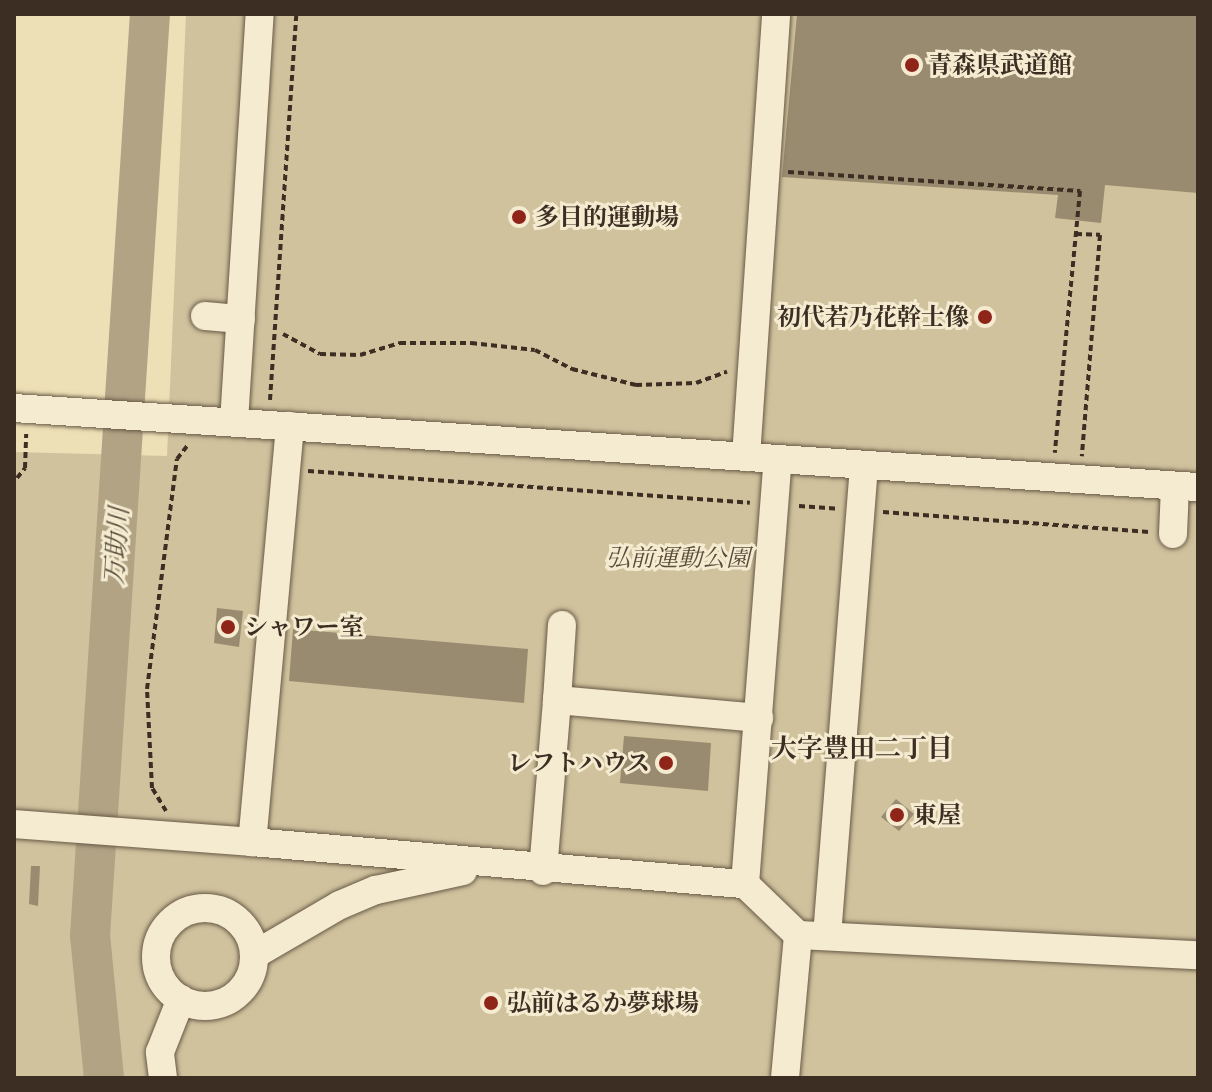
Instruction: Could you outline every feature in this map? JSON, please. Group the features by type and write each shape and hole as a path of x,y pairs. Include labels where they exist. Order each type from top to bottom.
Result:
{"street":[{"path":"234,422 260,14"},
{"path":"746,457 776,14"},
{"path":"205,316 241,319"},
{"path":"20,419 101,413 234,422 280,418 746,457 1187,486 1166,533"},
{"path":"252,842 286,470 280,418"},
{"path":"745,884 778,459"},
{"path":"827,936 864,465"},
{"path":"543,871 562,625"},
{"path":"557,700 759,718"},
{"path":"14,824 184,840 252,842 543,871 745,884 798,935 1198,955"},
{"path":"254,955 340,905 376,890 494,866"},
{"path":"200,907 231,915 243,925 254,955 246,985 234,997 204,1006 181,999 162,982 156,950 166,928 184,912 200,907"},
{"path":"785,1078 798,935"},
{"path":"163,1078 160,1052 181,999"}],"path":[{"path":"280,418 296,14"},
{"path":"766,170 1080,191 1054,460"},
{"path":"1076,234 1100,235 1082,462"},
{"path":"283,334 320,354 360,355 400,343 471,343 535,350 572,369 636,385 696,383 752,363"},
{"path":"17,478 25,468 20,419"},
{"path":"184,840 152,788 147,689 177,459 196,435"},
{"path":"286,470 1166,533"}],"green space":[{"name":"弘前運動公園","path":"186,14 1198,14 1198,1078 14,1078 14,452 167,456"}],"building":[{"path":"797,14 1198,14 1198,193 1105,185 1101,223 1055,218 1058,195 782,177"},
{"name":"シャワー室","path":"217,608 243,611 239,647 214,643"},
{"path":"293,629 528,649 524,703 289,681"},
{"name":"レフトハウス","path":"624,736 711,743 708,791 620,783"},
{"name":"東屋","path":"896,799 914,814 899,831 881,817"},
{"path":"31,866 40,866 38,906 29,904"}],"waterway":[{"name":"万助川","path":"104,1078 90,936 150,14"}],"place":[{"name":"青森県武道館","path":"912,65"},
{"name":"多目的運動場","path":"519,217"},
{"name":"初代若乃花幹士像","path":"985,317"},
{"name":"シャワー室","path":"228,627"},
{"name":"レフトハウス","path":"666,763"},
{"name":"東屋","path":"897,815"},
{"name":"弘前はるか夢球場","path":"491,1003"}],"district":[{"name":"大字豊田二丁目","path":"862,748"}]}
